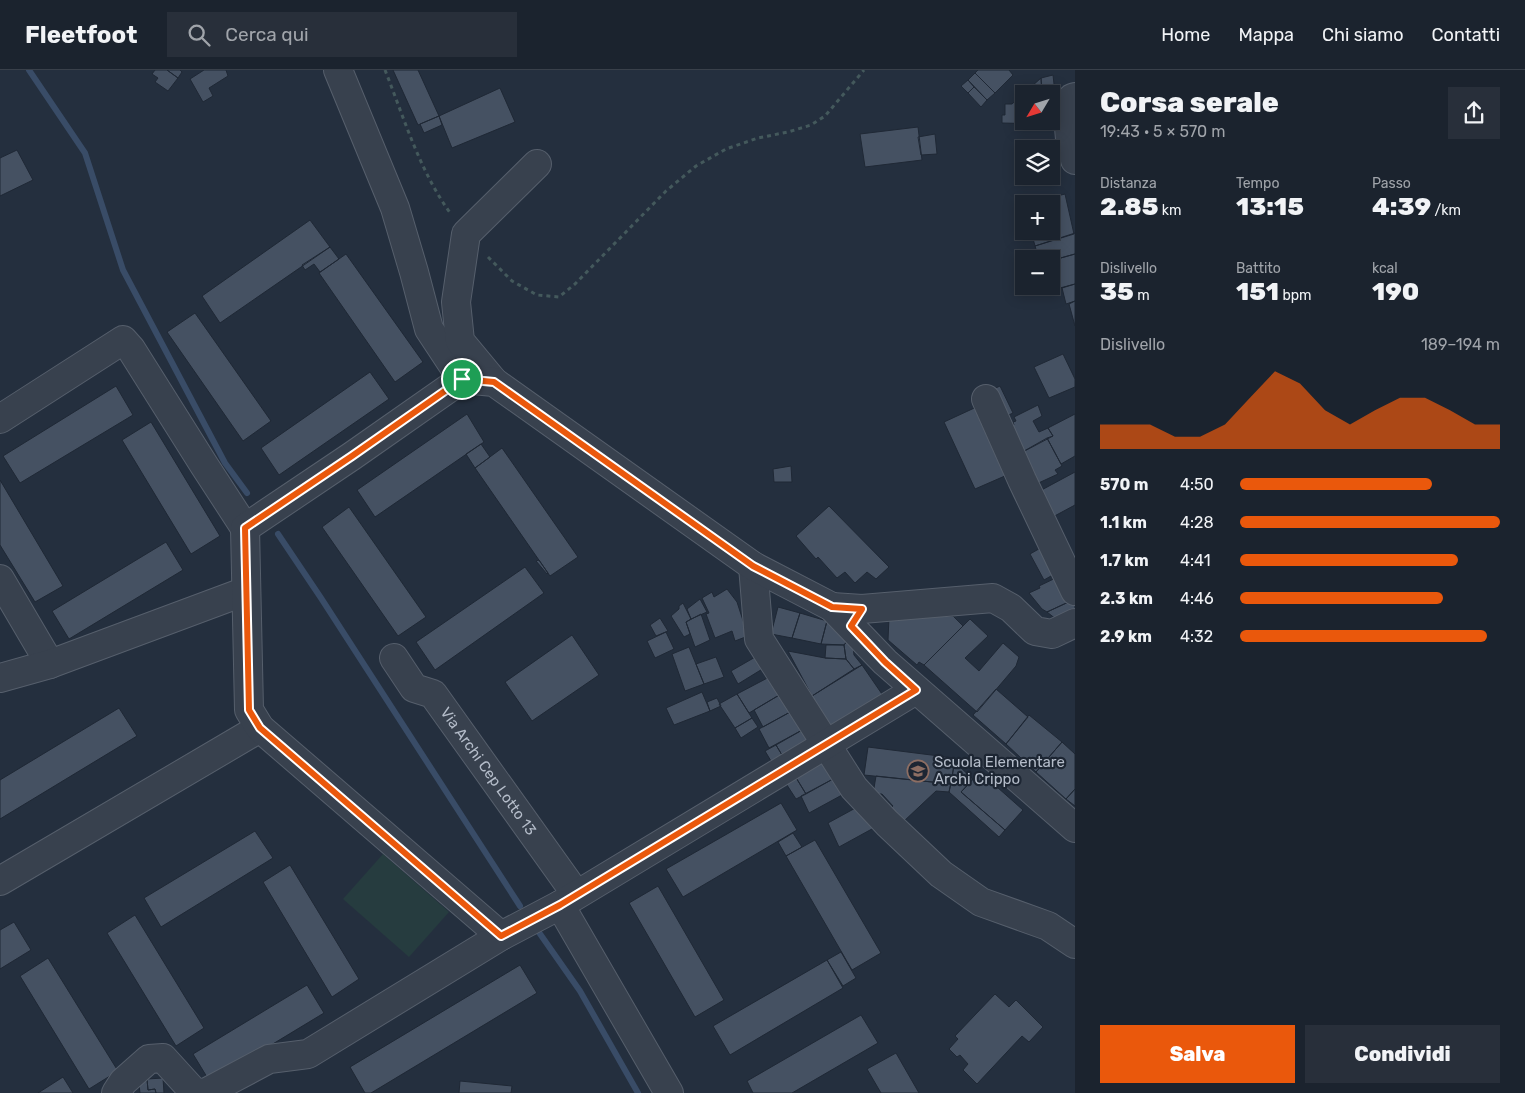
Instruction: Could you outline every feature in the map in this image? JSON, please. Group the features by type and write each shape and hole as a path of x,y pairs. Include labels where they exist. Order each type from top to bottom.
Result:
{"street":[{"path":"338,70 395,208 428,329 462,379"},
{"path":"1075,97 1067,104 1070,138 1075,160"},
{"path":"537,164 466,234 456,302 460,341 494,382 753,566 856,618 885,662 1075,828"},
{"path":"0,419 123,340 131,349 245,528 249,710 260,728 501,936"},
{"path":"245,528 462,379 494,382"},
{"path":"986,399 1075,591"},
{"path":"753,566 759,639 854,788 940,874 981,902 1048,926 1075,944"},
{"path":"0,579 50,664"},
{"path":"0,678 50,664 246,591"},
{"path":"856,618 992,598 1011,608 1035,631 1052,634 1075,623"},
{"name":"Via Archi Cep Lotto 13","path":"394,658 414,688 433,694 568,900 669,1093"},
{"path":"116,1093 123,1082 149,1059 163,1058 194,1092 205,1093 269,1059 308,1054 501,936 568,900 916,690"},
{"path":"0,881 260,728"}],"path":[{"path":"385,70 420,158 445,206 466,234 512,281 537,295 559,297 575,284 666,191 696,166 726,149 758,138 812,125 825,116 864,70"}],"green space":[{"path":"383,854 449,912 409,957 343,899"}],"building":[{"path":"155,70 167,70 178,78 168,91 155,82 158,78 152,74"},
{"path":"167,70 180,70 182,72 178,78"},
{"path":"204,70 226,70 228,76 209,88 213,96 203,102 190,79"},
{"path":"393,70 418,70 439,116 418,125"},
{"path":"978,70 1009,70 1013,75 995,93 975,73"},
{"path":"975,73 995,93 987,100 968,80"},
{"path":"1053,75 1054,85 1041,85 1041,78"},
{"path":"1041,78 1041,85 1033,85"},
{"path":"968,80 974,87 968,93 961,86"},
{"path":"974,87 987,100 981,107 968,93"},
{"path":"500,88 515,122 452,148 439,116"},
{"path":"1015,101 1015,123 1002,123 1002,115 1005,115 1005,104 1012,104"},
{"path":"1060,102 1061,102 1063,124 1060,124"},
{"path":"439,116 442,125 424,133 420,124"},
{"path":"918,127 922,160 865,167 860,134"},
{"path":"935,134 937,154 921,155 918,137"},
{"path":"17,150 33,180 0,196 0,158"},
{"path":"1065,194 1074,234 1060,238 1060,195"},
{"path":"310,220 330,247 220,323 202,296"},
{"path":"1075,233 1075,254 1060,258 1060,250 1036,250 1035,246 1053,240 1060,240 1060,238"},
{"path":"1033,240 1054,240 1035,246"},
{"path":"330,247 339,259 320,272 314,264 305,270 302,265"},
{"path":"346,254 423,362 395,382 319,273"},
{"path":"1075,254 1075,284 1060,288 1060,258"},
{"path":"1075,284 1075,301 1066,304 1062,288"},
{"path":"1075,301 1075,326 1069,304"},
{"path":"195,313 271,421 243,441 167,332"},
{"path":"1063,354 1075,379 1075,387 1049,398 1034,367"},
{"path":"370,372 389,399 279,475 261,448"},
{"path":"116,386 133,415 20,483 3,456"},
{"path":"1000,386 1013,413 998,420 985,393"},
{"path":"983,404 1014,472 975,489 944,422"},
{"path":"1038,405 1042,416 1033,421 1039,432 1048,428 1053,436 1019,454 1008,429 1016,421 1014,417"},
{"path":"467,414 484,442 375,517 357,490"},
{"path":"1075,414 1075,456 1061,464 1047,438 1053,436 1048,428"},
{"path":"151,422 220,536 191,554 122,440"},
{"path":"1047,438 1062,466 1055,470 1058,474 1032,486 1017,455"},
{"path":"481,444 490,457 475,468 466,454"},
{"path":"502,448 578,557 550,576 475,468"},
{"path":"791,466 792,482 774,482 773,469"},
{"path":"1075,472 1075,505 1049,519 1036,493"},
{"path":"0,480 63,586 35,602 0,545"},
{"path":"829,506 889,567 876,579 867,572 855,583 845,572 837,578 818,557 816,559 796,536"},
{"path":"349,507 426,617 398,636 322,527"},
{"path":"166,542 183,570 69,639 52,611"},
{"path":"1044,546 1058,572 1044,580 1030,554"},
{"path":"539,560 548,573 547,574 536,561"},
{"path":"525,567 544,593 435,670 416,642"},
{"path":"1064,574 1075,599 1047,612 1042,609 1029,593"},
{"path":"727,589 737,602 748,636 735,641 732,631 715,638 706,614 709,613 702,598 712,592 714,597"},
{"path":"700,599 707,612 691,619 687,609"},
{"path":"1075,599 1075,617 1061,623 1047,612"},
{"path":"683,603 691,619 686,622 690,634 684,637 671,616"},
{"path":"778,607 800,613 792,638 771,634"},
{"path":"800,613 827,621 821,644 792,638"},
{"path":"701,614 710,640 695,647 686,622"},
{"path":"953,616 963,626 924,665 919,662 917,665 888,640 889,617"},
{"path":"660,618 668,631 656,636 650,625"},
{"path":"970,619 988,636 965,658 979,671 1003,643 1019,657 1016,666 977,712 924,665"},
{"path":"827,621 849,639 844,645 821,644"},
{"path":"666,632 674,649 655,658 647,641"},
{"path":"572,635 599,675 532,721 505,682"},
{"path":"849,639 853,646 854,655 862,665 854,669 846,659 844,645"},
{"path":"826,645 844,645 846,659 825,658"},
{"path":"689,647 704,684 685,691 672,654"},
{"path":"788,651 825,658 846,659 854,669 812,696"},
{"path":"757,656 764,668 738,684 731,671"},
{"path":"716,657 724,677 704,684 696,664"},
{"path":"862,665 884,697 830,729 812,696"},
{"path":"775,674 781,694 749,713 737,694"},
{"path":"996,689 1028,717 1006,744 973,715"},
{"path":"702,692 710,711 674,725 666,708"},
{"path":"737,694 752,718 735,728 719,704"},
{"path":"781,694 792,711 763,727 754,710"},
{"path":"717,698 721,706 710,711 707,702"},
{"path":"119,708 137,736 0,819 0,780"},
{"path":"792,711 804,729 769,748 759,729"},
{"path":"1029,715 1062,742 1036,772 1006,744"},
{"path":"752,718 758,727 741,738 735,728"},
{"path":"804,729 813,744 785,760 776,745"},
{"path":"1062,742 1075,754 1075,789 1066,799 1036,772"},
{"path":"776,745 785,760 774,766 765,751"},
{"path":"868,747 955,758 951,784 864,775"},
{"path":"821,762 833,779 806,794 795,776"},
{"path":"954,766 960,767 973,779 961,792 1005,830 999,837 949,792"},
{"path":"980,772 1023,810 1005,830 961,792"},
{"path":"795,776 806,794 796,799 785,782"},
{"path":"876,776 951,784 949,792 936,791 903,822 891,808 893,806 882,794 873,794"},
{"path":"833,779 842,795 809,813 801,796"},
{"path":"1075,789 1075,806 1066,799"},
{"path":"781,803 797,830 683,897 666,869"},
{"path":"861,805 881,824 839,847 828,823"},
{"path":"255,831 273,858 161,927 144,898"},
{"path":"793,833 802,847 786,856 778,842"},
{"path":"815,840 881,953 852,970 786,856"},
{"path":"290,865 359,979 332,997 263,882"},
{"path":"658,886 724,1000 695,1017 629,903"},
{"path":"135,915 204,1028 176,1046 107,933"},
{"path":"14,922 31,950 0,969 0,930"},
{"path":"841,952 856,978 843,986 827,960"},
{"path":"48,958 118,1071 89,1089 20,976"},
{"path":"827,960 843,988 730,1055 713,1026"},
{"path":"520,965 537,993 371,1093 365,1093 350,1067"},
{"path":"307,985 324,1013 210,1082 193,1054"},
{"path":"995,994 1009,1007 1016,1000 1043,1027 1029,1042 1022,1036 977,1084 963,1070 968,1064 960,1055 957,1057 949,1049 958,1039 955,1036"},
{"path":"861,1015 878,1043 792,1093 753,1093 747,1081"},
{"path":"896,1053 919,1093 881,1093 867,1069"},
{"path":"63,1077 73,1093 38,1093"},
{"path":"138,1077 147,1079 148,1090 155,1089 156,1093 140,1093"},
{"path":"163,1078 164,1093 156,1093 155,1089 148,1090 147,1079"},
{"path":"460,1081 512,1086 511,1093 459,1093"}],"waterway":[{"path":"29,70 85,153 123,270 225,463 247,493"},
{"path":"278,534 520,906"},
{"path":"538,931 580,991 638,1093"}],"place":[{"name":"Scuola Elementare Archi Crippo","path":"918,771"}],"route":[{"path":"462,379 494,382 753,566 832,607 862,609 851,626 885,662 916,690 560,905 501,936 260,728 249,710 245,528 462,379"}]}
